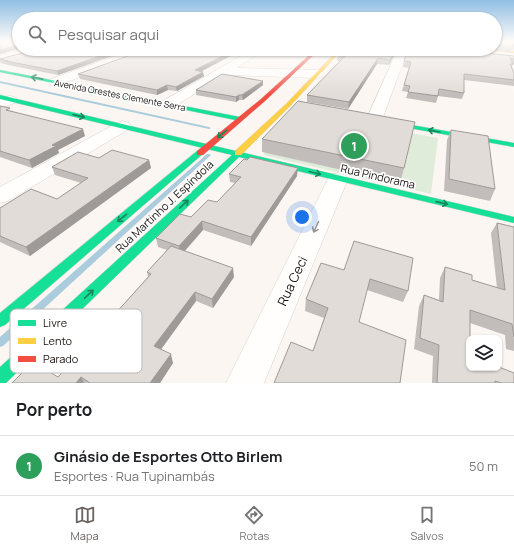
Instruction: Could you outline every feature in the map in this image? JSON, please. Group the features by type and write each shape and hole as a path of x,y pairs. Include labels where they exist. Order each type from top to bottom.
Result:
{"main road":[{"name":"Rua Martinho J. Espíndola","path":"14,309 240,119 308,59"},
{"name":"Rua Martinho J. Espíndola","path":"73,309 236,154 292,106 317,74 332,59"},
{"name":"Avenida Orestes Clemente Serra","path":"0,71 240,119"},
{"path":"3,100 123,126 236,154"},
{"path":"262,100 292,106"},
{"path":"370,120 514,145"},
{"name":"Rua Pindorama","path":"236,154 514,220"},
{"name":"Rua Martinho J. Espíndola","path":"0,321 10,313"},
{"name":"Rua Martinho J. Espíndola","path":"0,378 10,369"}],"street":[{"path":"55,82 118,59"},
{"path":"168,104 243,59"},
{"path":"370,120 398,59"},
{"path":"223,71 294,72 317,74"},
{"path":"0,196 123,126"},
{"name":"Rua Ceci","path":"245,383 338,179"}],"green space":[{"path":"293,112 438,138 431,194 263,155 280,136"}],"building":[{"path":"0,59 92,59 57,71"},
{"path":"120,59 217,59 195,70 203,72 176,87 167,85 157,90 78,74"},
{"path":"342,59 377,59 349,102 307,95"},
{"path":"405,59 510,59 513,64 510,64 514,73 514,80 464,74 464,93 439,89 438,96 408,92 410,86 404,85 411,62 404,61"},
{"path":"222,74 263,81 242,95 236,97 196,90"},
{"path":"298,101 415,122 404,168 262,139"},
{"path":"0,106 10,108 6,110 83,129 52,145 56,146 29,160 0,151"},
{"path":"451,130 488,136 495,189 449,179"},
{"path":"112,150 149,160 26,247 0,236 0,208 31,189 57,199 88,178 52,167 78,152 99,158"},
{"path":"250,157 298,168 251,237 202,221 179,246 156,238 180,214 191,217 208,200 217,202 241,177 229,174 244,159 247,160"},
{"path":"497,223 514,227 514,337 512,324 470,310 470,335 466,335 466,371 502,371 502,368 514,373 514,383 501,383 495,381 495,383 437,383 439,345 420,338 424,295 443,302 445,267 472,275 472,280 505,290"},
{"path":"354,241 413,258 408,291 370,279 359,322 406,340 400,383 274,383 291,342 313,351 328,308 306,299 321,263 344,270"},
{"path":"171,246 233,268 212,299 195,292 154,346 171,354 150,383 90,383 81,377 76,383 12,383 22,373 51,373 58,377 62,373 142,373 142,309 119,309 151,274 147,272"}],"waterway":[{"path":"0,82 209,128"},
{"path":"38,309 209,155"},
{"path":"0,343 10,334"}],"traffic: fast":[{"path":"0,71 240,119"},
{"path":"0,97 514,220"},
{"path":"383,122 514,145"},
{"path":"14,309 200,153"},
{"path":"73,309 238,153"},
{"path":"0,321 10,313"},
{"path":"0,378 10,369"}],"traffic: slow":[{"path":"238,153 288,105 332,59"}],"traffic: jam":[{"path":"200,153 263,100 307,59"}],"place":[{"name":"Ginásio de Esportes Otto Birlem","path":"354,146"}]}
